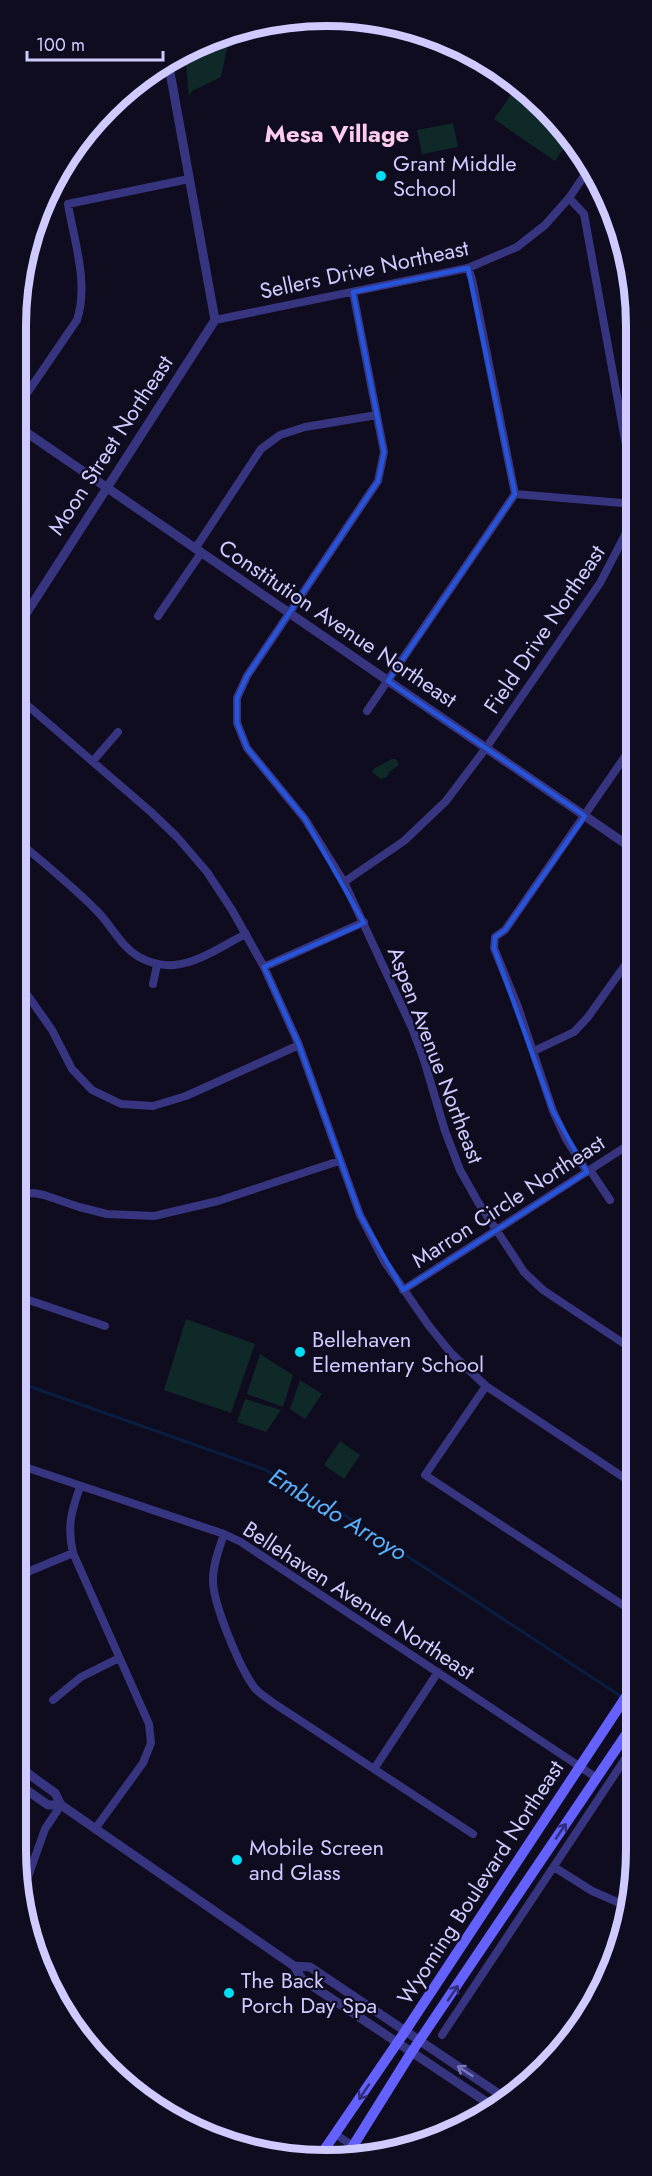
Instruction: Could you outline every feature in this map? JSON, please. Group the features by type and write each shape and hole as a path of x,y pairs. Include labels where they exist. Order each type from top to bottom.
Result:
{"main road":[{"name":"Wyoming Boulevard Northeast","path":"324,2150 626,1696"},
{"name":"Wyoming Boulevard Northeast","path":"350,2150 411,2053 626,1734"}],"street":[{"path":"169,70 215,320"},
{"name":"Sellers Drive Northeast","path":"215,320 468,268 518,247 545,225 569,198 585,174"},
{"path":"26,395 77,320 82,305 83,289 68,204 189,179"},
{"name":"Field Drive Northeast","path":"569,198 584,214 626,438"},
{"path":"367,711 515,494 468,268"},
{"name":"Aspen Avenue Northeast","path":"353,292 384,452 378,481 247,676 237,698 237,723 247,748 305,819 344,882 412,1028 460,1170 496,1230 524,1272 543,1290 626,1345"},
{"name":"Moon Street Northeast","path":"26,614 215,320"},
{"path":"158,615 261,449 279,435 305,427 377,415"},
{"name":"Constitution Avenue Northeast","path":"26,432 626,844"},
{"path":"515,494 626,503"},
{"name":"Field Drive Northeast","path":"344,882 404,841 446,801 486,748 606,573 626,531"},
{"path":"26,704 151,812 207,872 264,967 299,1045 339,1161 370,1234 403,1290 451,1353 486,1386 626,1479"},
{"path":"93,761 118,732"},
{"path":"610,1200 566,1139 494,948 495,937 505,930 626,755"},
{"path":"26,848 62,877 91,905 124,944 138,956 157,965 177,965 246,934"},
{"path":"264,967 364,922"},
{"path":"534,1051 574,1032 588,1017 626,964"},
{"path":"153,984 157,965"},
{"path":"26,993 52,1030 72,1069 92,1090 121,1104 153,1106 186,1096 299,1045"},
{"name":"Marron Circle Northeast","path":"403,1290 626,1147"},
{"path":"26,1194 44,1195 106,1214 154,1216 218,1200 339,1161"},
{"path":"26,1299 105,1326"},
{"path":"486,1386 425,1475 626,1607"},
{"name":"Bellehaven Avenue Northeast","path":"26,1468 224,1534 256,1551 597,1778"},
{"path":"80,1487 69,1519 69,1536 73,1553 149,1724 151,1743 142,1763 95,1829"},
{"path":"224,1534 214,1566 215,1597 228,1634 255,1688 272,1702 473,1834"},
{"path":"26,1573 73,1553"},
{"path":"53,1700 81,1677 119,1658"},
{"path":"374,1769 438,1672"},
{"path":"442,2035 626,1758"},
{"path":"26,1772 55,1793 61,1805 294,1966 302,1979 488,2103"},
{"path":"26,1789 48,1804 61,1805"},
{"path":"27,1880 45,1828 61,1805"},
{"path":"554,1867 592,1892 622,1904"},
{"path":"294,1966 310,1967 500,2095"},
{"path":"335,2134 350,2150"}],"highlighted area":[{"path":"468,268 515,494 388,681 585,816 505,930 495,937 494,948 553,1111 587,1172 403,1290 360,1215 299,1045 264,967 364,923 305,819 247,748 237,723 237,698 247,676 378,481 384,452 353,292"}],"green space":[{"path":"227,42 221,77 192,91 189,96 186,60"},
{"path":"464,59 479,68 472,69"},
{"path":"513,91 552,128 566,145 555,161 494,119"},
{"path":"453,123 458,147 422,154 417,130"},
{"path":"396,759 399,765 389,772 387,777 381,779 372,772 375,768"},
{"path":"186,1319 255,1344 231,1413 164,1390"},
{"path":"260,1354 293,1375 283,1407 247,1394"},
{"path":"300,1380 322,1394 305,1419 290,1409"},
{"path":"245,1399 281,1410 266,1432 237,1422"},
{"path":"340,1441 360,1455 344,1479 324,1465"}],"waterway":[{"name":"Embudo Arroyo","path":"26,1385 266,1470 343,1514 626,1700"}],"place":[{"name":"Grant Middle School","path":"381,176"},
{"name":"Bellehaven Elementary School","path":"300,1352"},
{"name":"Mobile Screen and Glass","path":"237,1860"},
{"name":"The Back Porch Day Spa","path":"229,1993"}],"district":[{"name":"Mesa Village","path":"337,133"}]}
